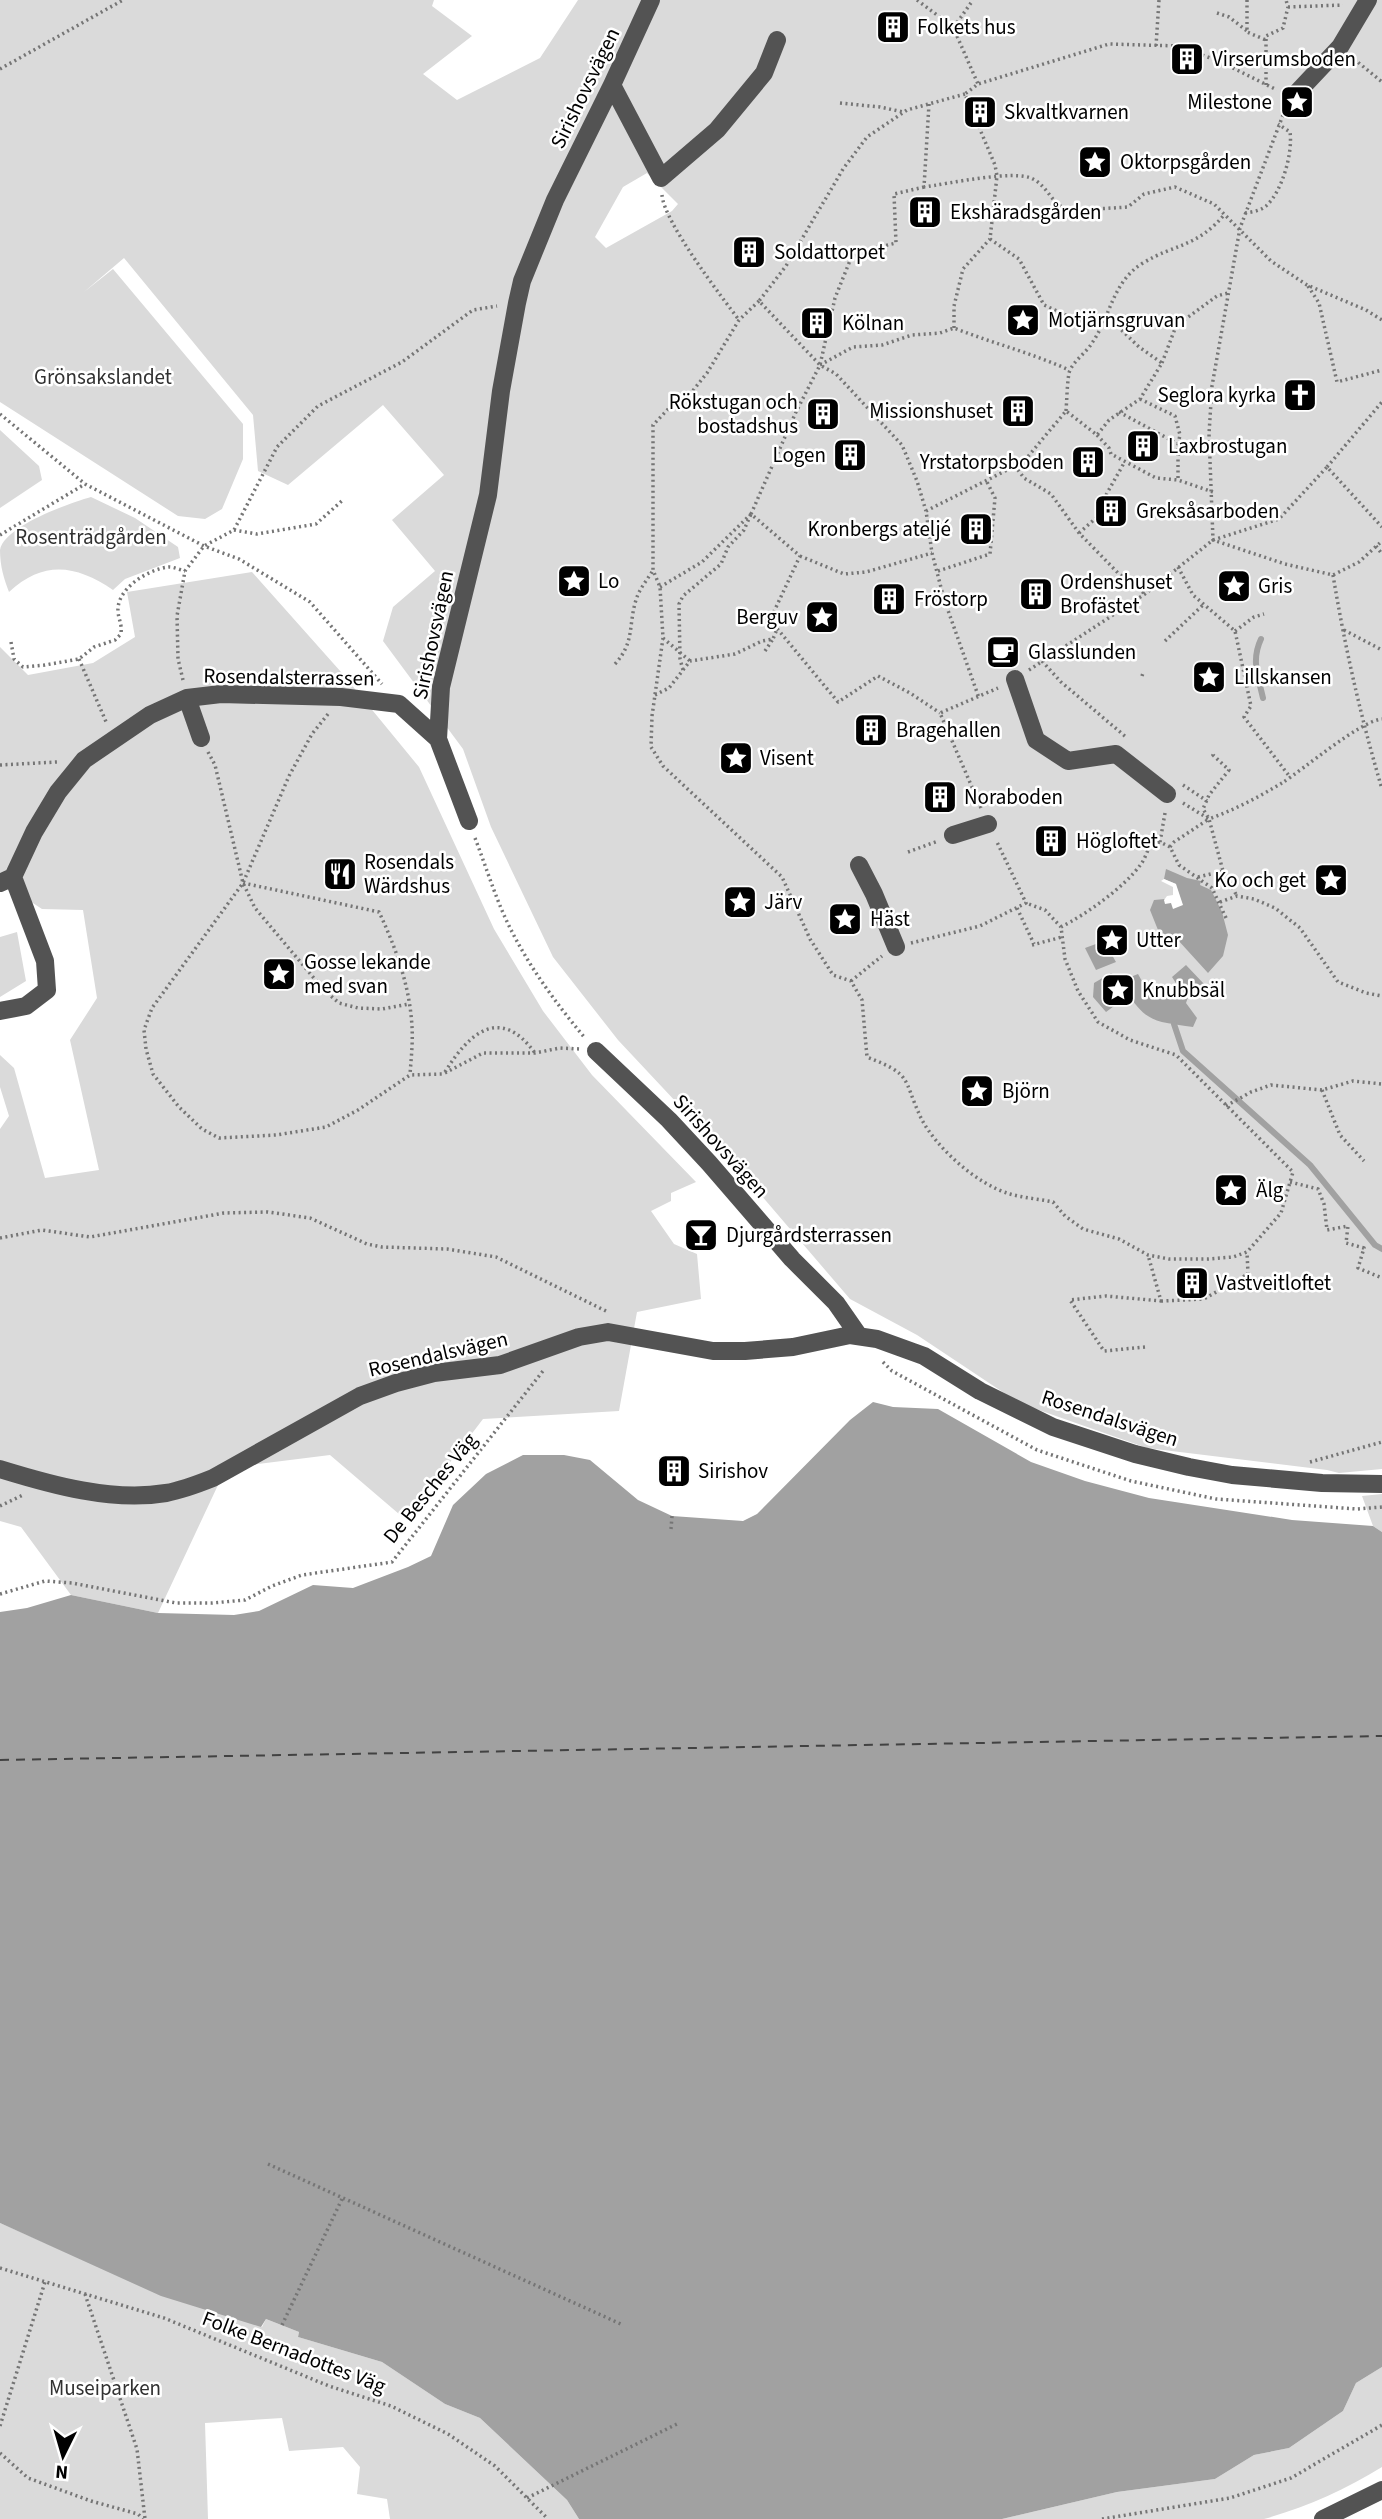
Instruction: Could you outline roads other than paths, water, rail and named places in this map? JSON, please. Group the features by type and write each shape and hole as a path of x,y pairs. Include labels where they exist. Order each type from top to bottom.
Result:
{"street":[{"name":"Sirishovsvägen","path":"469,821 438,739 441,687 488,495 501,391 517,303 522,281 555,200 651,0"},
{"path":"1292,98 1340,47 1367,2"},
{"path":"612,85 661,178 717,130 765,73 777,40"},
{"path":"1015,678 1036,740 1068,761 1115,754 1167,794"},
{"name":"Rosendalsterrassen","path":"6,880 58,792 83,760 150,715 187,698 221,694 341,697 399,705 438,739"},
{"path":"187,698 201,738"},
{"path":"953,835 988,824"},
{"path":"859,865 896,947"},
{"path":"0,1012 26,1006 47,990 45,961 6,880"},
{"name":"Sirishovsvägen","path":"596,1051 669,1120 709,1163 792,1259 835,1303 859,1336"},
{"name":"Rosendalsvägen","path":"0,1469 90,1491 118,1494 165,1493 213,1478 360,1396 434,1373 500,1366 584,1335 619,1334 700,1349 745,1352 793,1347 831,1337 859,1336 909,1349 1015,1410 1103,1445 1189,1468 1289,1480 1382,1484"},
{"path":"1323,2519 1382,2490"}],"waterway":[{"path":"1261,639 1256,661 1263,698"},
{"path":"1174,1024 1183,1051 1310,1165 1375,1245 1382,1249"}],"place":[{"name":"Folkets hus","path":"893,27"},
{"name":"Virserumsboden","path":"1187,59"},
{"name":"Milestone","path":"1297,102"},
{"name":"Skvaltkvarnen","path":"980,112"},
{"name":"Oktorpsgården","path":"1095,162"},
{"name":"Ekshäradsgården","path":"925,212"},
{"name":"Soldattorpet","path":"749,252"},
{"name":"Motjärnsgruvan","path":"1023,320"},
{"name":"Kölnan","path":"817,323"},
{"name":"Seglora kyrka","path":"1300,395"},
{"name":"Missionshuset","path":"1018,411"},
{"name":"Rökstugan och bostadshus","path":"823,414"},
{"name":"Laxbrostugan","path":"1143,446"},
{"name":"Logen","path":"850,455"},
{"name":"Yrstatorpsboden","path":"1088,462"},
{"name":"Greksåsarboden","path":"1111,511"},
{"name":"Kronbergs ateljé","path":"976,529"},
{"name":"Lo","path":"574,581"},
{"name":"Gris","path":"1234,586"},
{"name":"Ordenshuset Brofästet","path":"1036,594"},
{"name":"Fröstorp","path":"889,599"},
{"name":"Berguv","path":"822,617"},
{"name":"Glasslunden","path":"1003,652"},
{"name":"Lillskansen","path":"1209,677"},
{"name":"Bragehallen","path":"871,730"},
{"name":"Visent","path":"736,758"},
{"name":"Noraboden","path":"940,797"},
{"name":"Högloftet","path":"1051,841"},
{"name":"Rosendals Wärdshus","path":"340,874"},
{"name":"Ko och get","path":"1331,880"},
{"name":"Järv","path":"740,902"},
{"name":"Häst","path":"845,919"},
{"name":"Utter","path":"1112,940"},
{"name":"Gosse lekande med svan","path":"279,974"},
{"name":"Knubbsäl","path":"1118,990"},
{"name":"Björn","path":"977,1091"},
{"name":"Älg","path":"1231,1190"},
{"name":"Djurgårdsterrassen","path":"701,1235"},
{"name":"Vastveitloftet","path":"1192,1283"},
{"name":"Sirishov","path":"674,1471"}],"park label":[{"name":"Grönsakslandet","path":"103,377"},
{"name":"Rosenträdgården","path":"91,537"},
{"name":"Museiparken","path":"105,2388"}]}
